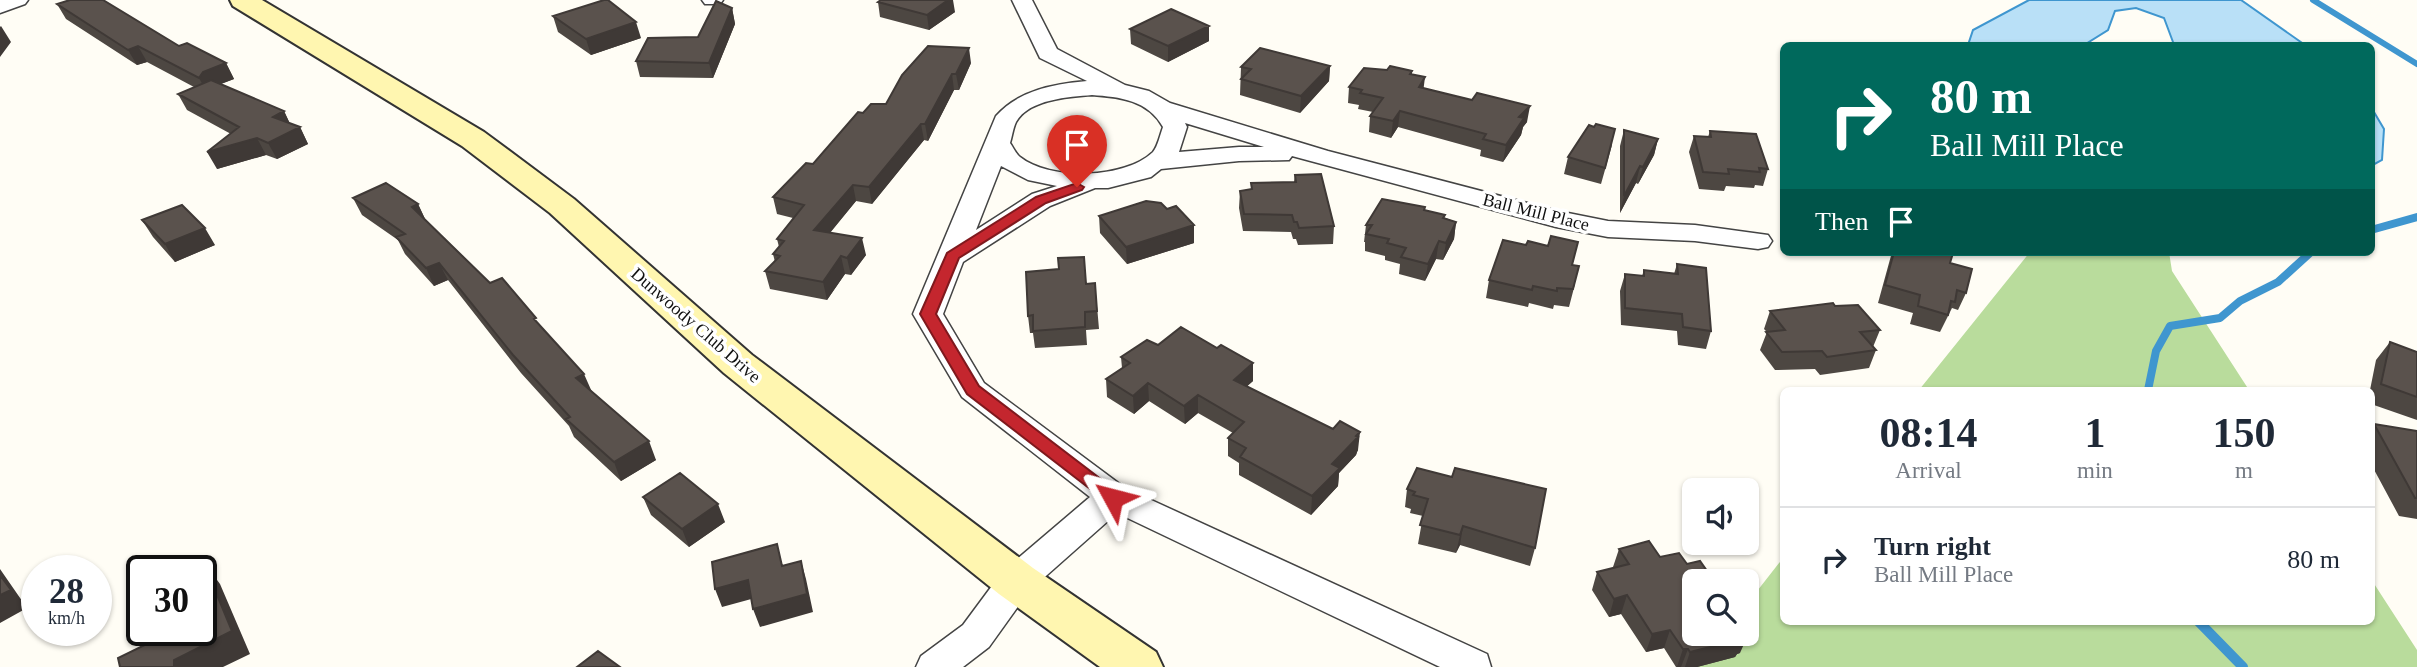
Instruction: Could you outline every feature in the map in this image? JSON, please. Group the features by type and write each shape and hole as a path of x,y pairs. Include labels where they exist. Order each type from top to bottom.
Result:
{"street":[{"path":"0,7 18,0"},
{"name":"Dunwoody Club Drive","path":"243,0 473,139 562,205 738,365 1016,581 1138,667"},
{"path":"1022,0 1048,53 1125,91"},
{"path":"1048,53 1017,108 1002,124 998,142 928,314 973,390 1113,498 1473,665"},
{"path":"1017,108 1042,96 1074,89 1125,91"},
{"name":"Ball Mill Place","path":"1125,91 1164,109 1319,156 1556,219 1608,229 1695,233 1758,241"},
{"path":"1156,162 1172,145 1175,136 1175,127 1164,109"},
{"path":"998,142 1008,159 1030,173 1061,181 1096,181"},
{"name":"Ball Mill Place","path":"1096,181 1130,174 1156,162 1239,154 1319,156"},
{"path":"953,256 1041,200 1096,181"},
{"path":"935,667 976,636 1016,581 1113,498"}],"green space":[{"path":"2027,256 2170,256 2172,271 2247,387 1921,387"},
{"path":"1780,562 1780,625 2375,625 2375,585 2417,650 2417,667 1696,667 1728,646 1759,646 1759,589"}],"water":[{"path":"2029,0 2241,0 2301,42 2173,42 2164,18 2136,8 2115,11 2108,30 2089,42 1969,42 1973,30"},
{"path":"2375,114 2384,129 2382,160 2375,164"}],"building":[{"path":"70,0 103,0 179,46 187,43 226,63 203,72 199,78 138,46 128,50 57,4"},
{"path":"608,0 636,22 586,39 553,16"},
{"path":"948,0 927,15 878,2"},
{"path":"716,1 732,8 709,63 636,61 648,38 698,37"},
{"path":"1171,9 1209,26 1168,46 1130,29"},
{"path":"928,46 969,48 925,124 921,124 869,187 853,185 814,230 862,238 847,258 841,256 823,282 765,271 780,256 773,254 784,241 777,239 804,205 773,197 806,163 813,164 858,112 863,113 871,104 886,104 902,75"},
{"path":"1260,48 1330,66 1301,96 1241,79 1251,69 1241,67"},
{"path":"1390,66 1425,77 1419,87 1472,100 1477,93 1530,106 1519,117 1524,118 1506,145 1483,139 1486,134 1400,111 1393,121 1370,116 1383,98 1360,93 1362,90 1349,87 1364,68 1387,70"},
{"path":"211,80 284,111 273,117 300,127 268,143 257,138 207,152 239,127 178,94"},
{"path":"1596,124 1615,129 1605,168 1568,157 1589,125 1594,127"},
{"path":"1624,130 1658,139 1624,196"},
{"path":"1710,131 1756,134 1768,169 1759,168 1760,172 1728,169 1729,174 1703,172 1694,136 1711,137"},
{"path":"1321,174 1334,226 1299,228 1292,215 1244,214 1240,191 1252,189 1251,183 1296,182 1295,175"},
{"path":"386,183 418,204 412,207 490,283 502,278 536,318 534,319 584,374 576,378 649,441 614,462 566,419 570,417 513,355 439,263 426,268 396,237 405,234 353,198"},
{"path":"1382,199 1425,207 1424,210 1445,215 1443,218 1456,222 1446,243 1439,241 1428,264 1401,257 1406,248 1387,243 1389,239 1366,234 1372,225 1366,225"},
{"path":"1146,201 1161,203 1167,209 1176,206 1194,225 1126,247 1099,216"},
{"path":"182,205 205,228 165,244 142,220"},
{"path":"1551,236 1578,242 1572,265 1579,266 1573,289 1557,288 1557,291 1533,286 1532,290 1489,280 1503,240 1526,245 1528,241 1548,246"},
{"path":"1893,256 1952,256 1950,263 1972,269 1966,293 1957,290 1955,302 1951,301 1948,315 1918,306 1920,295 1885,285"},
{"path":"1084,257 1086,284 1095,283 1097,311 1085,312 1085,327 1033,331 1033,315 1028,316 1026,272 1059,269 1058,258"},
{"path":"1677,264 1706,268 1711,331 1683,327 1682,314 1625,308 1625,274 1644,276 1644,270 1678,274"},
{"path":"1833,303 1835,306 1858,305 1880,330 1860,332 1876,350 1827,357 1822,351 1782,352 1766,332 1785,330 1770,311"},
{"path":"1181,327 1217,348 1221,345 1253,363 1234,380 1333,429 1340,421 1360,432 1332,464 1340,468 1312,496 1240,457 1246,448 1228,438 1244,422 1198,395 1184,406 1148,383 1133,396 1106,379 1130,363 1121,357 1147,340 1158,345"},
{"path":"2390,342 2417,352 2417,397 2381,384"},
{"path":"2375,424 2417,431 2415,498 2375,426"},
{"path":"1417,468 1452,477 1455,468 1546,489 1535,548 1463,526 1460,535 1420,525 1428,499 1413,495 1415,492 1407,489"},
{"path":"680,473 718,504 682,529 643,497"},
{"path":"1649,541 1660,557 1679,553 1687,564 1700,561 1706,569 1682,569 1682,646 1714,646 1690,652 1683,649 1670,630 1652,634 1627,595 1614,599 1597,572 1629,564 1619,549"},
{"path":"777,544 782,566 801,561 807,594 753,609 748,580 715,589 712,562"},
{"path":"0,575 11,590 0,595"},
{"path":"217,595 232,631 217,638"},
{"path":"143,646 202,646 174,660 174,667 120,667 118,658"},
{"path":"598,651 620,667 577,667"}],"waterway":[{"path":"2313,0 2417,64"},
{"path":"2375,229 2417,217"},
{"path":"2149,387 2156,351 2170,326 2220,318 2240,301 2278,282 2307,256"},
{"path":"2202,625 2243,667"}],"route":[{"path":"1077,187 1041,200 953,256 928,314 973,390 1113,498"}]}
